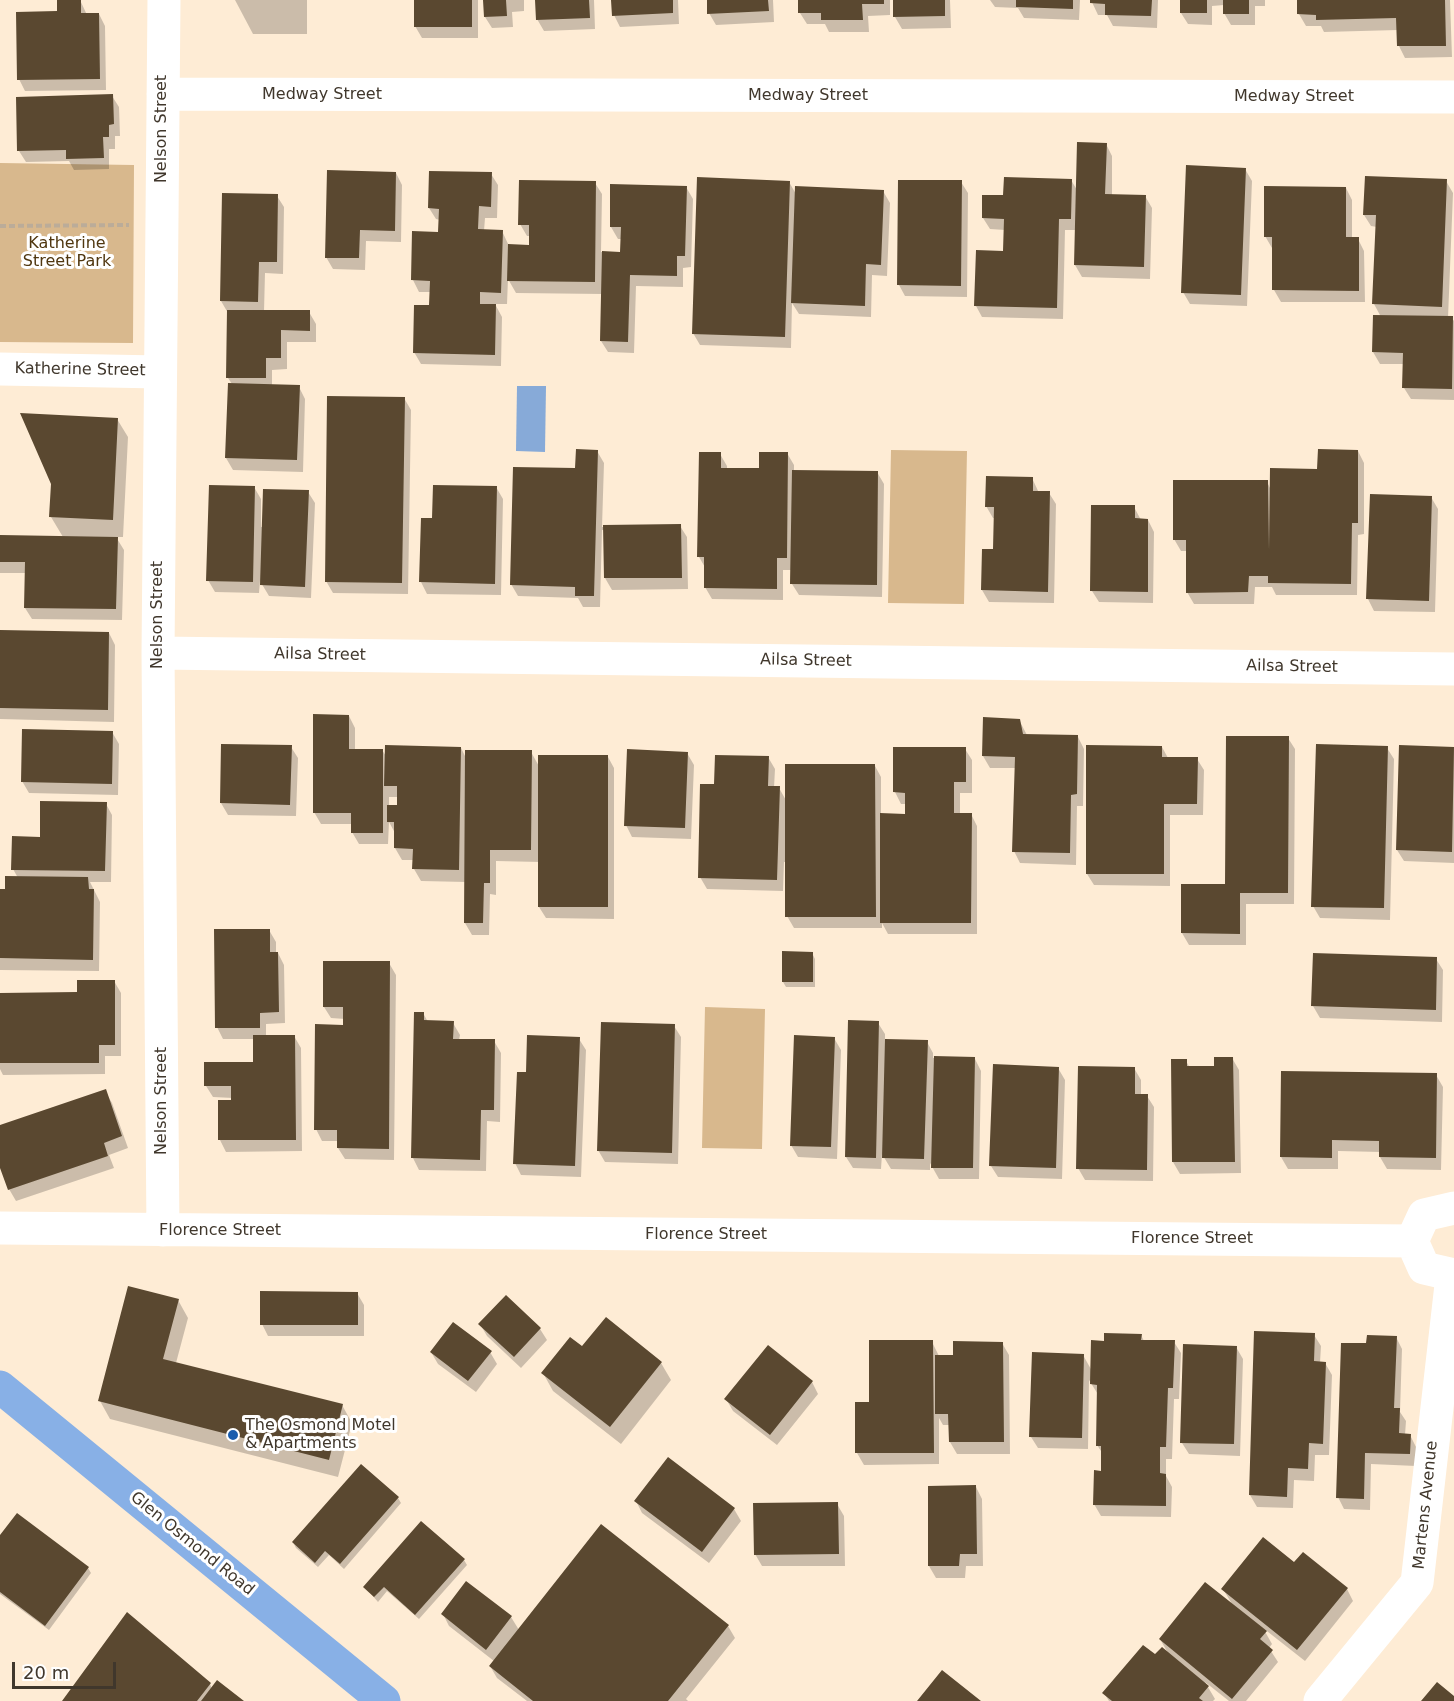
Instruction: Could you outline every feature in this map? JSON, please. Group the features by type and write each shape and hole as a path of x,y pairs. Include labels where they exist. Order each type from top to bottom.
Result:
{"highway":[{"name":"Glen Osmond Road","path":"0,1387 384,1701"}],"street":[{"name":"Nelson Street","path":"163,1230 158,653 164,0"},
{"name":"Medway Street","path":"163,94 1454,97"},
{"name":"Katherine Street","path":"0,369 160,372"},
{"name":"Ailsa Street","path":"158,653 1454,669"},
{"path":"1453,1276 1424,1268 1412,1240 1424,1215 1454,1208"},
{"name":"Florence Street","path":"0,1228 1412,1240"},
{"name":"Martens Avenue","path":"1320,1701 1417,1583 1453,1276"}],"path":[{"path":"0,226 139,225"}],"green space":[{"name":"Katherine Street Park","path":"0,163 134,165 133,343 0,342"},
{"path":"891,450 967,451 964,604 888,603"},
{"path":"705,1007 765,1009 762,1149 702,1148"}],"water":[{"path":"517,386 546,386 545,452 516,451"}],"building":[{"path":"57,0 81,0 81,13 99,13 100,79 17,80 16,12 57,11"},
{"path":"414,0 472,0 472,27 414,27"},
{"path":"483,0 506,0 507,16 484,17"},
{"path":"535,0 589,0 590,18 536,20"},
{"path":"611,0 673,0 673,13 612,16"},
{"path":"707,0 768,0 769,11 707,14"},
{"path":"798,0 884,0 884,4 862,4 863,20 821,20 821,13 798,13"},
{"path":"893,0 945,0 945,16 893,17"},
{"path":"1016,0 1073,0 1073,9 1016,7"},
{"path":"1090,0 1152,0 1151,16 1105,15 1105,4 1090,3"},
{"path":"1180,0 1207,0 1207,13 1180,13"},
{"path":"1223,0 1249,0 1249,14 1223,14"},
{"path":"1297,0 1445,0 1446,46 1397,46 1396,18 1316,20 1316,15 1297,14"},
{"path":"113,94 114,124 109,125 109,137 103,137 104,158 66,159 66,150 17,151 16,97"},
{"path":"1077,142 1107,143 1105,194 1146,195 1144,267 1074,265"},
{"path":"1186,165 1246,168 1241,295 1181,293"},
{"path":"327,170 396,172 395,231 360,230 359,258 325,258"},
{"path":"429,171 492,172 491,207 479,206 478,229 503,230 501,293 480,292 480,304 496,304 495,355 413,353 414,305 429,305 430,281 411,280 412,231 438,232 439,209 428,208"},
{"path":"1365,176 1447,179 1442,307 1372,304 1376,215 1363,215"},
{"path":"697,177 790,181 785,337 692,334"},
{"path":"1004,177 1072,179 1071,219 1059,219 1057,308 974,306 976,250 1003,251 1004,219 982,218 982,195 1003,195"},
{"path":"519,180 596,181 595,282 507,281 508,244 529,245 529,225 518,225"},
{"path":"898,180 962,180 961,286 897,285"},
{"path":"610,184 687,186 685,256 677,256 677,276 630,275 628,342 600,341 602,251 620,252 621,227 610,227"},
{"path":"795,186 884,190 881,265 866,264 865,306 791,303"},
{"path":"1264,186 1346,187 1346,237 1359,237 1359,291 1272,290 1272,237 1264,237"},
{"path":"222,193 278,194 277,262 259,262 258,302 220,301"},
{"path":"227,310 310,310 310,331 281,330 281,358 266,358 266,378 226,378"},
{"path":"1373,315 1453,316 1452,389 1402,388 1403,353 1372,352"},
{"path":"228,383 300,385 297,460 225,458"},
{"path":"327,396 405,397 402,583 325,582"},
{"path":"20,413 118,418 113,520 49,517 51,484"},
{"path":"576,449 598,450 594,596 575,596 575,587 510,585 513,467 575,468"},
{"path":"1318,449 1358,450 1358,523 1352,523 1351,584 1268,583 1268,576 1249,576 1248,592 1186,593 1186,540 1173,540 1173,480 1268,480 1269,550 1270,468 1317,469"},
{"path":"699,452 721,452 721,468 759,468 759,452 788,452 787,558 777,558 777,589 704,588 704,557 697,557"},
{"path":"792,470 878,471 877,585 790,584"},
{"path":"986,476 1033,477 1033,491 1050,491 1048,592 981,590 982,549 993,549 994,507 985,507"},
{"path":"209,485 255,486 253,582 206,581"},
{"path":"433,485 497,486 495,584 419,582 421,518 432,518"},
{"path":"263,489 309,490 305,587 260,585"},
{"path":"1370,494 1432,496 1429,601 1366,599"},
{"path":"1091,505 1135,505 1135,518 1148,519 1148,592 1090,591"},
{"path":"681,524 682,578 604,578 603,525"},
{"path":"0,535 118,537 116,609 24,608 25,562 0,562"},
{"path":"0,630 109,632 108,710 0,708"},
{"path":"313,714 349,715 349,749 383,749 383,833 351,833 351,813 313,813"},
{"path":"983,717 1020,719 1023,734 1078,735 1077,794 1071,795 1070,853 1012,852 1015,757 982,756"},
{"path":"22,729 113,731 112,784 21,782"},
{"path":"1226,736 1289,736 1288,893 1240,893 1240,934 1181,933 1181,884 1225,884"},
{"path":"221,744 292,745 290,805 220,803"},
{"path":"1316,744 1388,746 1384,908 1311,907"},
{"path":"385,745 461,747 459,870 412,869 413,849 394,848 394,822 387,822 387,805 397,805 397,786 384,786"},
{"path":"1086,745 1162,746 1162,757 1198,757 1197,804 1164,804 1164,874 1086,874"},
{"path":"1399,745 1454,747 1452,852 1396,850"},
{"path":"893,747 966,747 966,782 954,782 954,813 972,813 971,923 880,923 880,813 905,814 905,793 893,792"},
{"path":"627,749 688,752 685,828 624,826"},
{"path":"465,750 532,750 531,850 490,850 490,883 484,883 483,923 464,923"},
{"path":"538,755 608,755 608,907 538,907"},
{"path":"715,755 769,756 768,786 780,786 777,880 698,878 700,784 714,784"},
{"path":"785,764 875,764 876,917 785,917"},
{"path":"40,801 107,802 105,871 11,870 12,836 40,837"},
{"path":"5,876 88,877 89,889 94,889 93,960 0,958 0,889 5,889"},
{"path":"214,929 270,929 270,952 278,952 279,1012 260,1013 260,1028 215,1028"},
{"path":"782,951 813,952 813,982 782,982"},
{"path":"1313,953 1437,957 1436,1010 1311,1006"},
{"path":"323,961 390,961 389,1149 337,1148 337,1130 314,1130 315,1024 343,1025 343,1007 323,1007"},
{"path":"77,980 115,980 115,1045 99,1045 99,1063 0,1063 0,993 77,992"},
{"path":"414,1012 424,1012 424,1020 454,1021 453,1039 495,1039 494,1110 481,1110 480,1160 411,1158"},
{"path":"848,1020 879,1021 876,1158 845,1157"},
{"path":"601,1022 675,1024 672,1153 597,1151"},
{"path":"253,1035 295,1035 296,1140 218,1140 218,1100 231,1100 231,1086 204,1086 204,1062 253,1062"},
{"path":"527,1035 580,1037 575,1166 513,1164 517,1072 526,1072"},
{"path":"794,1035 835,1037 831,1147 790,1146"},
{"path":"885,1039 928,1040 924,1159 882,1158"},
{"path":"934,1056 975,1057 973,1168 931,1168"},
{"path":"1214,1057 1233,1057 1235,1162 1172,1162 1171,1059 1187,1059 1187,1066 1214,1066"},
{"path":"993,1064 1059,1067 1056,1168 989,1166"},
{"path":"1078,1066 1135,1067 1135,1094 1148,1094 1147,1170 1076,1169"},
{"path":"1281,1071 1437,1073 1436,1158 1379,1157 1379,1141 1332,1140 1332,1158 1280,1157"},
{"path":"106,1089 122,1136 104,1143 108,1156 8,1190 0,1168 0,1125"},
{"path":"128,1286 179,1299 163,1359 343,1404 329,1460 98,1401"},
{"path":"260,1291 358,1292 358,1325 260,1325"},
{"path":"506,1295 541,1328 514,1357 478,1324"},
{"path":"606,1317 662,1362 610,1427 541,1373 570,1337 582,1346"},
{"path":"453,1322 492,1351 468,1381 430,1352"},
{"path":"1254,1331 1315,1333 1314,1361 1326,1362 1323,1444 1309,1443 1308,1469 1288,1468 1287,1497 1249,1495"},
{"path":"1104,1333 1142,1334 1141,1340 1175,1340 1173,1388 1168,1388 1166,1447 1160,1447 1160,1473 1166,1474 1166,1506 1093,1505 1094,1470 1101,1471 1101,1446 1096,1446 1097,1385 1090,1384 1091,1340 1104,1341"},
{"path":"1367,1335 1397,1336 1394,1408 1400,1408 1399,1433 1411,1434 1410,1454 1365,1453 1364,1499 1336,1498 1341,1343 1366,1343"},
{"path":"869,1340 933,1340 934,1453 855,1453 855,1402 869,1402"},
{"path":"953,1341 1003,1342 1004,1442 949,1442 948,1414 935,1414 935,1355 953,1355"},
{"path":"1183,1344 1237,1346 1234,1444 1180,1443"},
{"path":"768,1345 813,1381 770,1435 724,1399"},
{"path":"1032,1352 1084,1354 1082,1438 1029,1437"},
{"path":"668,1457 735,1508 702,1552 634,1501"},
{"path":"361,1464 399,1497 340,1564 325,1551 315,1563 292,1542"},
{"path":"976,1485 977,1554 960,1554 959,1566 928,1566 928,1486"},
{"path":"838,1502 839,1554 754,1555 753,1503"},
{"path":"17,1513 89,1567 45,1626 0,1592 0,1535"},
{"path":"421,1521 465,1559 415,1615 384,1587 374,1597 363,1587"},
{"path":"601,1524 729,1625 668,1701 533,1701 489,1666"},
{"path":"1263,1537 1294,1562 1303,1552 1348,1588 1297,1650 1221,1589"},
{"path":"466,1581 512,1616 486,1650 441,1614"},
{"path":"1205,1582 1267,1631 1260,1639 1273,1650 1232,1699 1159,1639"},
{"path":"127,1612 211,1683 197,1701 62,1701"},
{"path":"1143,1645 1155,1654 1162,1647 1209,1686 1199,1698 1203,1701 1112,1701 1102,1693"},
{"path":"942,1670 981,1701 917,1701"},
{"path":"217,1680 244,1701 201,1701"},
{"path":"1437,1682 1454,1696 1454,1701 1421,1701"}],"place":[{"name":"The Osmond Motel & Apartments","path":"233,1435"}]}
